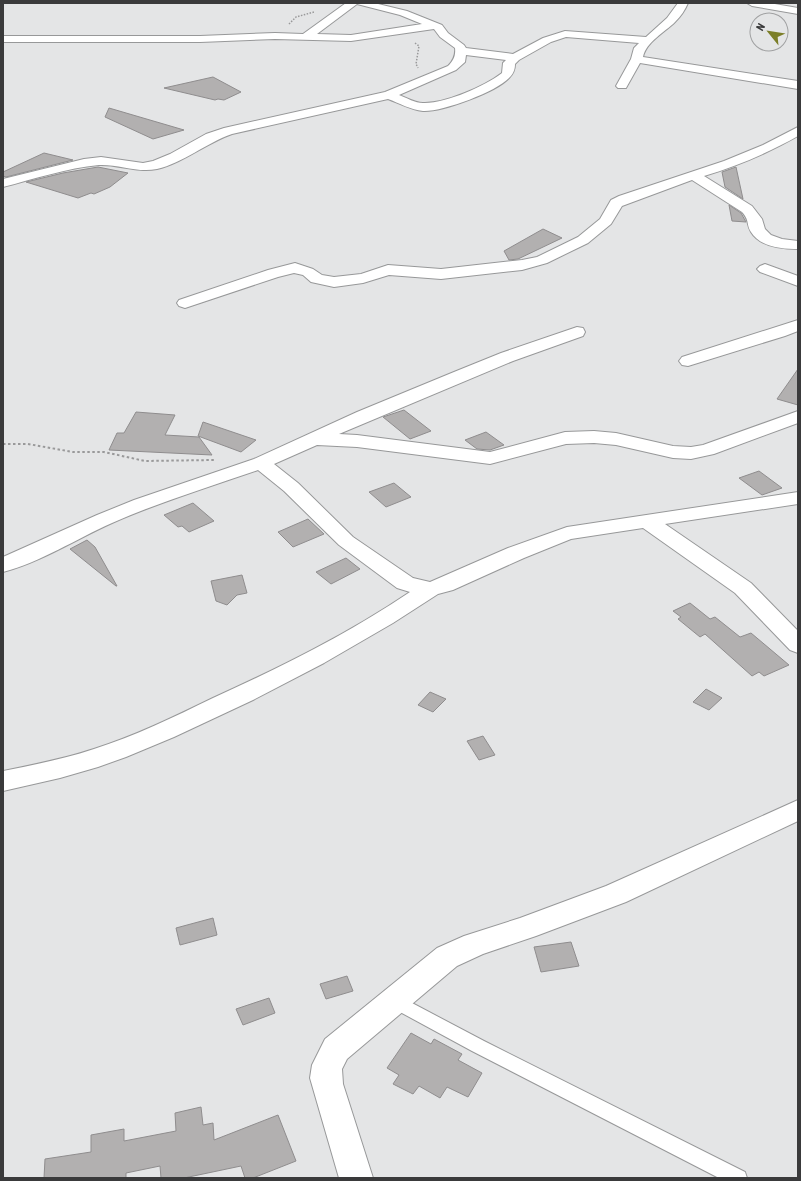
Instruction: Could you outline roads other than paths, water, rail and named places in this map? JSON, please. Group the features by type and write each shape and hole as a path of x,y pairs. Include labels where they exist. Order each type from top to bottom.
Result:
{"street":[{"path":"307,36 353,3"},
{"path":"3,183 84,163 101,161 143,167 156,165 175,157 211,137 228,131 389,95 436,76 452,68 459,62 461,51 460,46 448,38 436,26 403,13 361,3"},
{"path":"622,86 637,59 639,48 671,20 679,11 683,3"},
{"path":"752,3 798,12"},
{"path":"3,39 200,39 275,36 351,38 436,26"},
{"path":"389,95 420,106 434,106 469,94 501,79 509,71 510,63 515,58 548,40 565,34 648,40"},
{"path":"461,51 515,58"},
{"path":"637,59 798,85"},
{"path":"185,303 273,272 295,268 308,272 317,280 334,282 363,278 388,270 441,274 522,265 542,260 582,240 598,229 606,221 616,203 693,175 736,162 768,148 798,131"},
{"path":"693,175 747,209 756,221 756,228 762,234 780,243 798,246"},
{"path":"765,269 798,282"},
{"path":"688,361 772,335 798,325"},
{"path":"3,565 104,519 141,504 261,463 467,373 577,332"},
{"path":"313,439 357,441 490,458 565,438 594,437 616,439 673,452 691,453 707,450 798,417"},
{"path":"261,463 291,487 346,541 371,560 405,583 419,588 430,589"},
{"path":"3,781 44,772 116,751 185,722 272,681 356,637 430,589 446,585 516,553 567,533 798,498"},
{"path":"645,520 743,588 798,645"},
{"path":"356,1178 325,1074 328,1062 336,1049 447,957 474,945 526,928 616,894 798,810"}],"lane":[{"path":"395,1001 478,1046 738,1178"}]}
